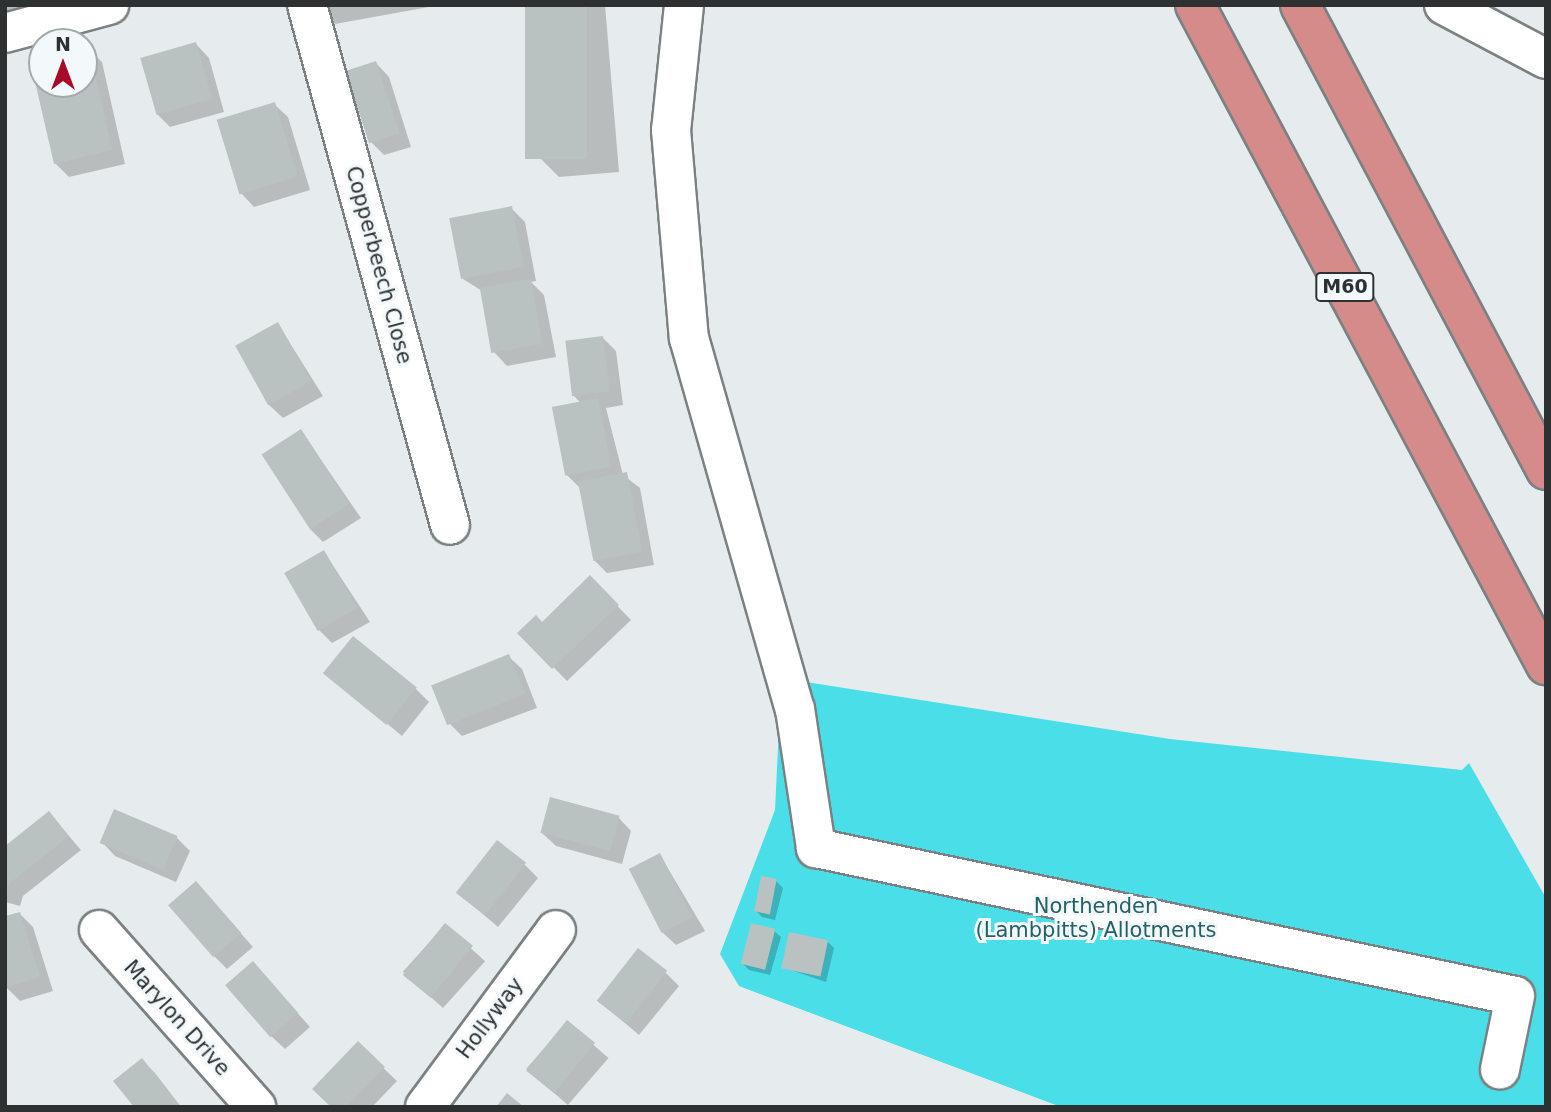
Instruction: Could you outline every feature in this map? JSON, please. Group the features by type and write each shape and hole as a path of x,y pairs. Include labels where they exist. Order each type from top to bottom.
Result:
{"highway":[{"name":"M60","path":"1195,5 1546,665"},
{"path":"1300,5 1546,470"}],"street":[{"path":"5,33 110,5"},
{"name":"Copperbeech Close","path":"307,5 450,525"},
{"path":"684,5 671,131 689,338 795,709 816,848 1515,996 1500,1069"},
{"path":"1444,5 1546,58"},
{"name":"Marylon Drive","path":"99,930 256,1107"},
{"name":"Hollyway","path":"425,1107 556,930"}],"green space":[{"name":"Northenden (Lambpitts) Allotments","path":"806,682 1170,739 1462,770 1469,763 1546,898 1546,1107 1061,1107 739,986 720,954 775,810 779,726"}],"building":[{"path":"525,5 587,5 587,159 525,159"},
{"path":"196,42 212,99 157,115 140,58"},
{"path":"376,61 399,133 369,143 346,71"},
{"path":"98,87 112,150 54,164 39,98 98,98"},
{"path":"275,102 298,177 239,194 217,120"},
{"path":"512,206 524,267 461,279 449,218"},
{"path":"531,279 542,344 491,353 480,288"},
{"path":"278,322 311,381 268,405 235,346"},
{"path":"603,336 610,392 572,396 565,341"},
{"path":"598,398 611,467 565,476 552,407"},
{"path":"301,429 349,504 310,529 262,455"},
{"path":"627,472 642,552 593,561 578,482"},
{"path":"324,550 358,608 318,631 284,573"},
{"path":"590,575 619,605 552,669 517,633 536,615 542,622"},
{"path":"353,636 417,688 387,725 323,673"},
{"path":"509,654 525,694 447,725 431,685"},
{"path":"550,797 620,816 610,851 540,833"},
{"path":"114,809 178,836 163,870 100,843"},
{"path":"49,811 69,836 10,883 5,897 5,846"},
{"path":"497,840 526,863 485,916 456,893"},
{"path":"660,853 693,917 662,933 629,869"},
{"path":"761,876 777,879 770,914 754,911"},
{"path":"196,881 241,933 213,957 168,905"},
{"path":"20,912 40,977 5,988 5,916"},
{"path":"445,923 473,946 431,998 403,975"},
{"path":"751,923 775,929 765,970 741,964"},
{"path":"789,932 828,940 820,977 781,968"},
{"path":"638,948 667,971 626,1024 597,1001"},
{"path":"253,961 298,1013 270,1037 225,985"},
{"path":"567,1020 595,1043 554,1093 526,1071"},
{"path":"358,1041 385,1067 346,1107 331,1107 312,1089"},
{"path":"142,1058 181,1107 134,1107 113,1081"},
{"path":"507,1093 524,1107 496,1107"}]}
